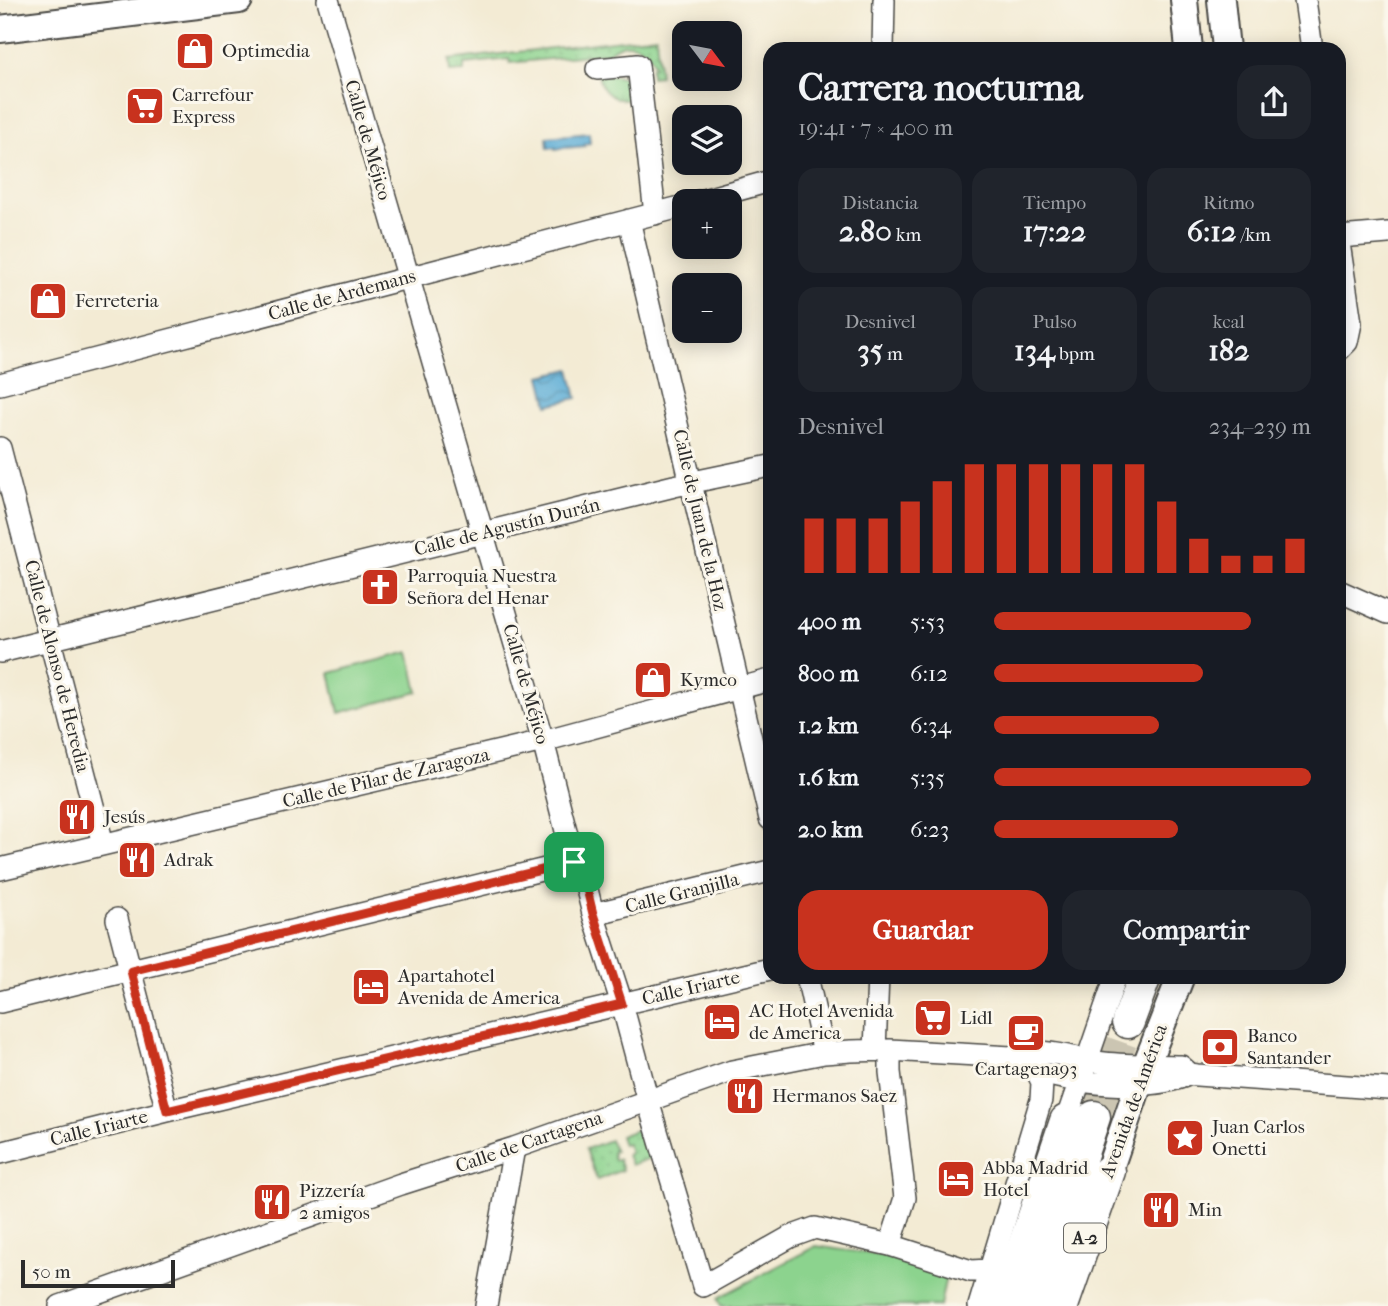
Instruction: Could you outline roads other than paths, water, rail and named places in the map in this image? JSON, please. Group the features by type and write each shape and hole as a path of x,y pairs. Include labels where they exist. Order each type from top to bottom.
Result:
{"highway":[{"path":"1128,1022 1142,984"},
{"path":"1004,1306 1080,1119"},
{"name":"A-2","path":"1031,1306 1080,1119"},
{"name":"Avenida de América","path":"1062,1306 1109,1171"}],"main road":[{"path":"0,29 239,0"},
{"path":"1184,0 1188,42"},
{"path":"1221,0 1225,42"},
{"name":"Avenida de América","path":"1109,1171 1142,1074 1178,984"}],"street":[{"name":"Calle de Méjico","path":"328,0 543,741 574,862 584,877 703,1286 790,1237 815,1228 890,1245"},
{"path":"883,42 884,0"},
{"path":"1305,0 1311,42"},
{"path":"597,69 639,65 655,214"},
{"path":"742,189 763,183"},
{"name":"Calle de Ardemans","path":"0,384 672,209"},
{"name":"Calle de Juan de la Hoz","path":"629,220 763,789"},
{"path":"1346,236 1388,233"},
{"path":"1346,290 1351,323 1346,343"},
{"name":"Calle de Alonso de Heredia","path":"0,448 103,844"},
{"name":"Calle de Agustín Durán","path":"0,652 483,533 763,468"},
{"path":"1348,595 1388,595"},
{"path":"1348,595 1388,613"},
{"name":"Calle de Pilar de Zaragoza","path":"0,869 543,741 763,682"},
{"path":"0,1002 574,862"},
{"name":"Calle Granjilla","path":"593,914 763,873"},
{"path":"117,919 167,1111"},
{"name":"Calle Iriarte","path":"0,1153 763,971"},
{"path":"809,984 824,1053"},
{"path":"878,984 882,1050 890,1072 905,1198 890,1245 971,1271 988,1270"},
{"path":"1080,1119 1080,1081 1113,984"},
{"name":"Calle de Cartagena","path":"60,1306 401,1184 514,1148 732,1072 824,1053 882,1050 1011,1057 1023,1052 1087,1058 1142,1074"},
{"name":"Calle de Cartagena","path":"1011,1057 1019,1065 1037,1072 1080,1081 1128,1084 1142,1074 1181,1066 1190,1074 1388,1089"},
{"path":"979,1306 1041,1100 1041,1082 1037,1072"},
{"path":"486,1306 514,1148"}],"water":[{"path":"589,133 590,143 585,146 548,148 547,137"},
{"path":"570,369 577,398 548,405 541,376"}],"tunnel":[{"path":"1094,1117 1128,1022"}],"place":[{"name":"Optimedia","path":"195,51"},
{"name":"Carrefour Express","path":"145,106"},
{"name":"Ferreteria","path":"48,301"},
{"name":"Parroquia Nuestra Señora del Henar","path":"380,587"},
{"name":"Kymco","path":"653,680"},
{"name":"Jesús","path":"77,817"},
{"name":"Adrak","path":"137,860"},
{"name":"Apartahotel Avenida de America","path":"371,987"},
{"name":"Lidl","path":"933,1018"},
{"name":"AC Hotel Avenida de America","path":"722,1022"},
{"name":"Cartagena93","path":"1026,1033"},
{"name":"Banco Santander","path":"1220,1047"},
{"name":"Hermanos Saez","path":"745,1096"},
{"name":"Juan Carlos Onetti","path":"1185,1138"},
{"name":"Abba Madrid Hotel","path":"956,1179"},
{"name":"Pizzería 2 amigos","path":"272,1202"},
{"name":"Min","path":"1161,1210"}]}
